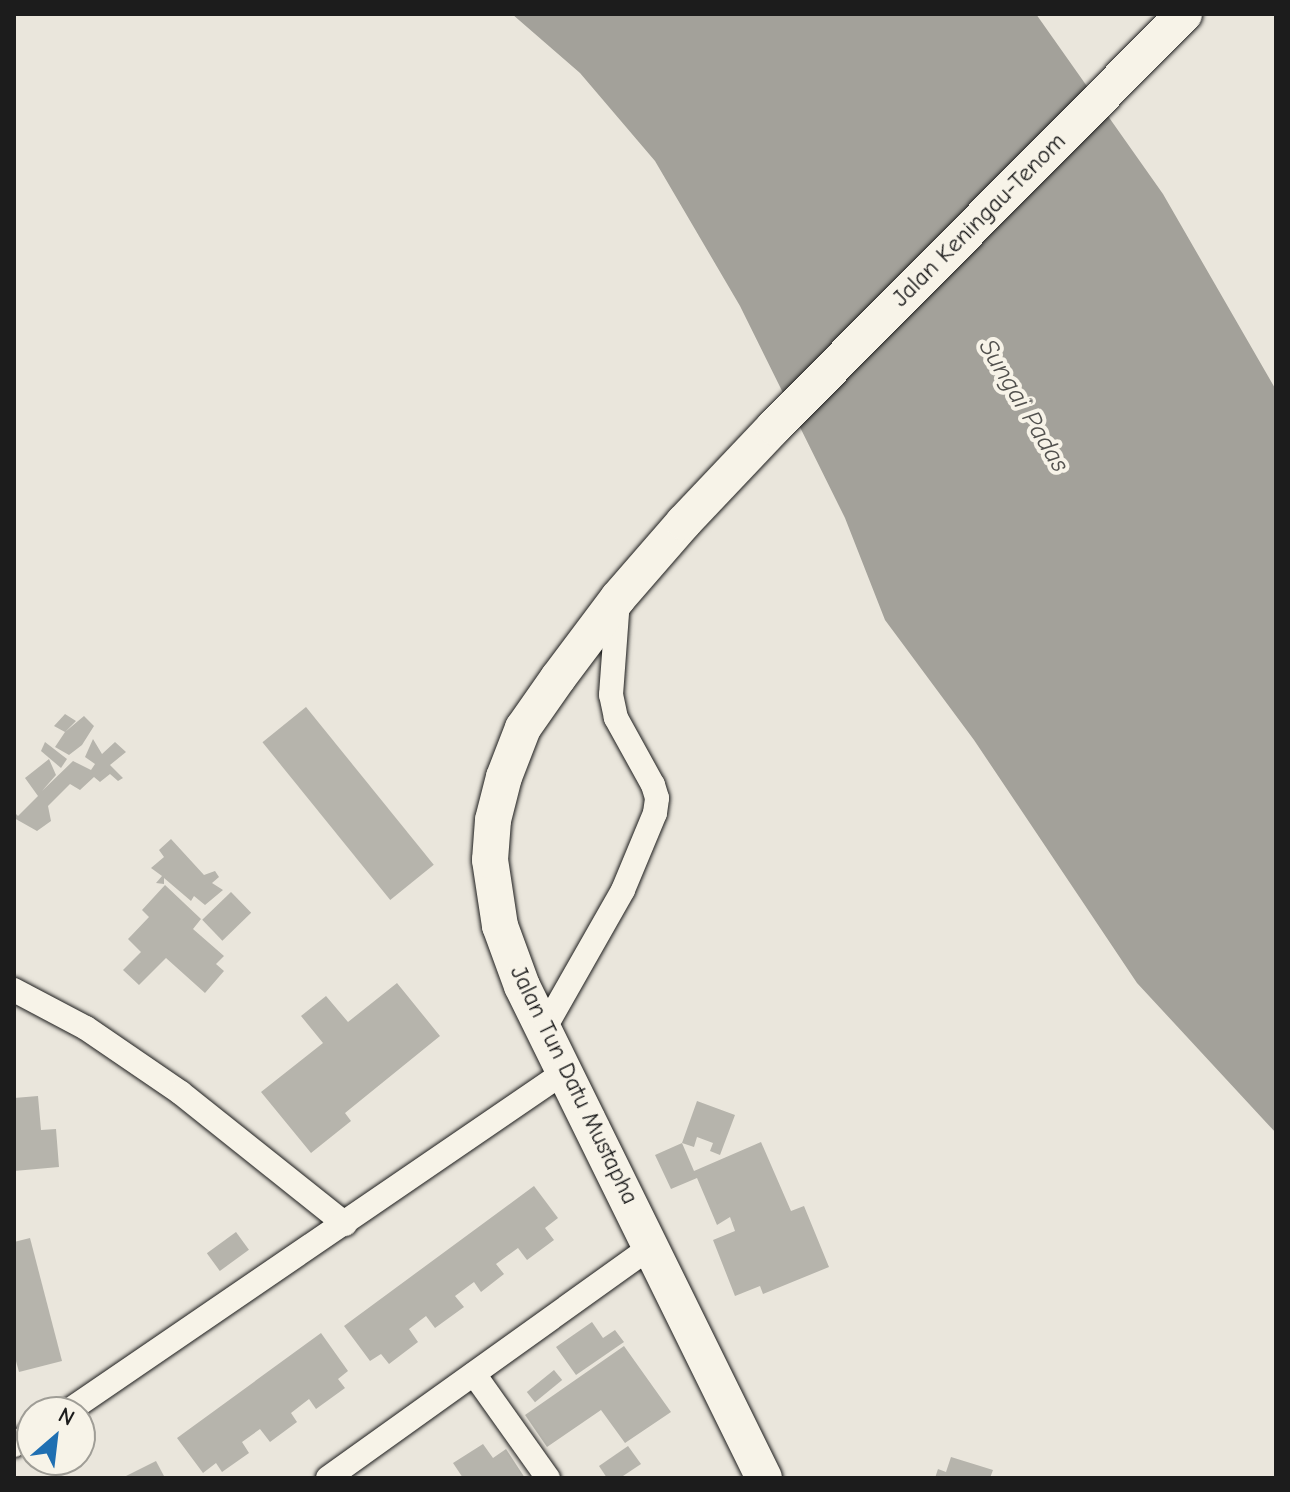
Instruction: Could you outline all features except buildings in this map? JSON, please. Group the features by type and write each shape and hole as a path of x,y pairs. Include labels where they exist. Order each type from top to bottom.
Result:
{"main road":[{"name":"Jalan Keningau-Tenom","path":"774,427 1184,14"},
{"name":"Jalan Tun Datu Mustapha","path":"764,1478 652,1246 543,1031 500,926 490,860 493,820 504,777 523,728 618,598 774,427"}],"street":[{"path":"543,1031 623,890 655,813 657,798 653,785 616,718 611,695 618,598"},
{"path":"14,990 86,1028 181,1093 345,1224"},
{"path":"91,1396 563,1073"},
{"path":"328,1478 652,1246"},
{"path":"474,1374 548,1478"}],"water":[{"name":"Sungai Padas","path":"512,14 1036,14 1163,194 1276,390 1276,1133 1137,983 974,740 885,620 845,518 740,306 655,161 580,73"}]}
